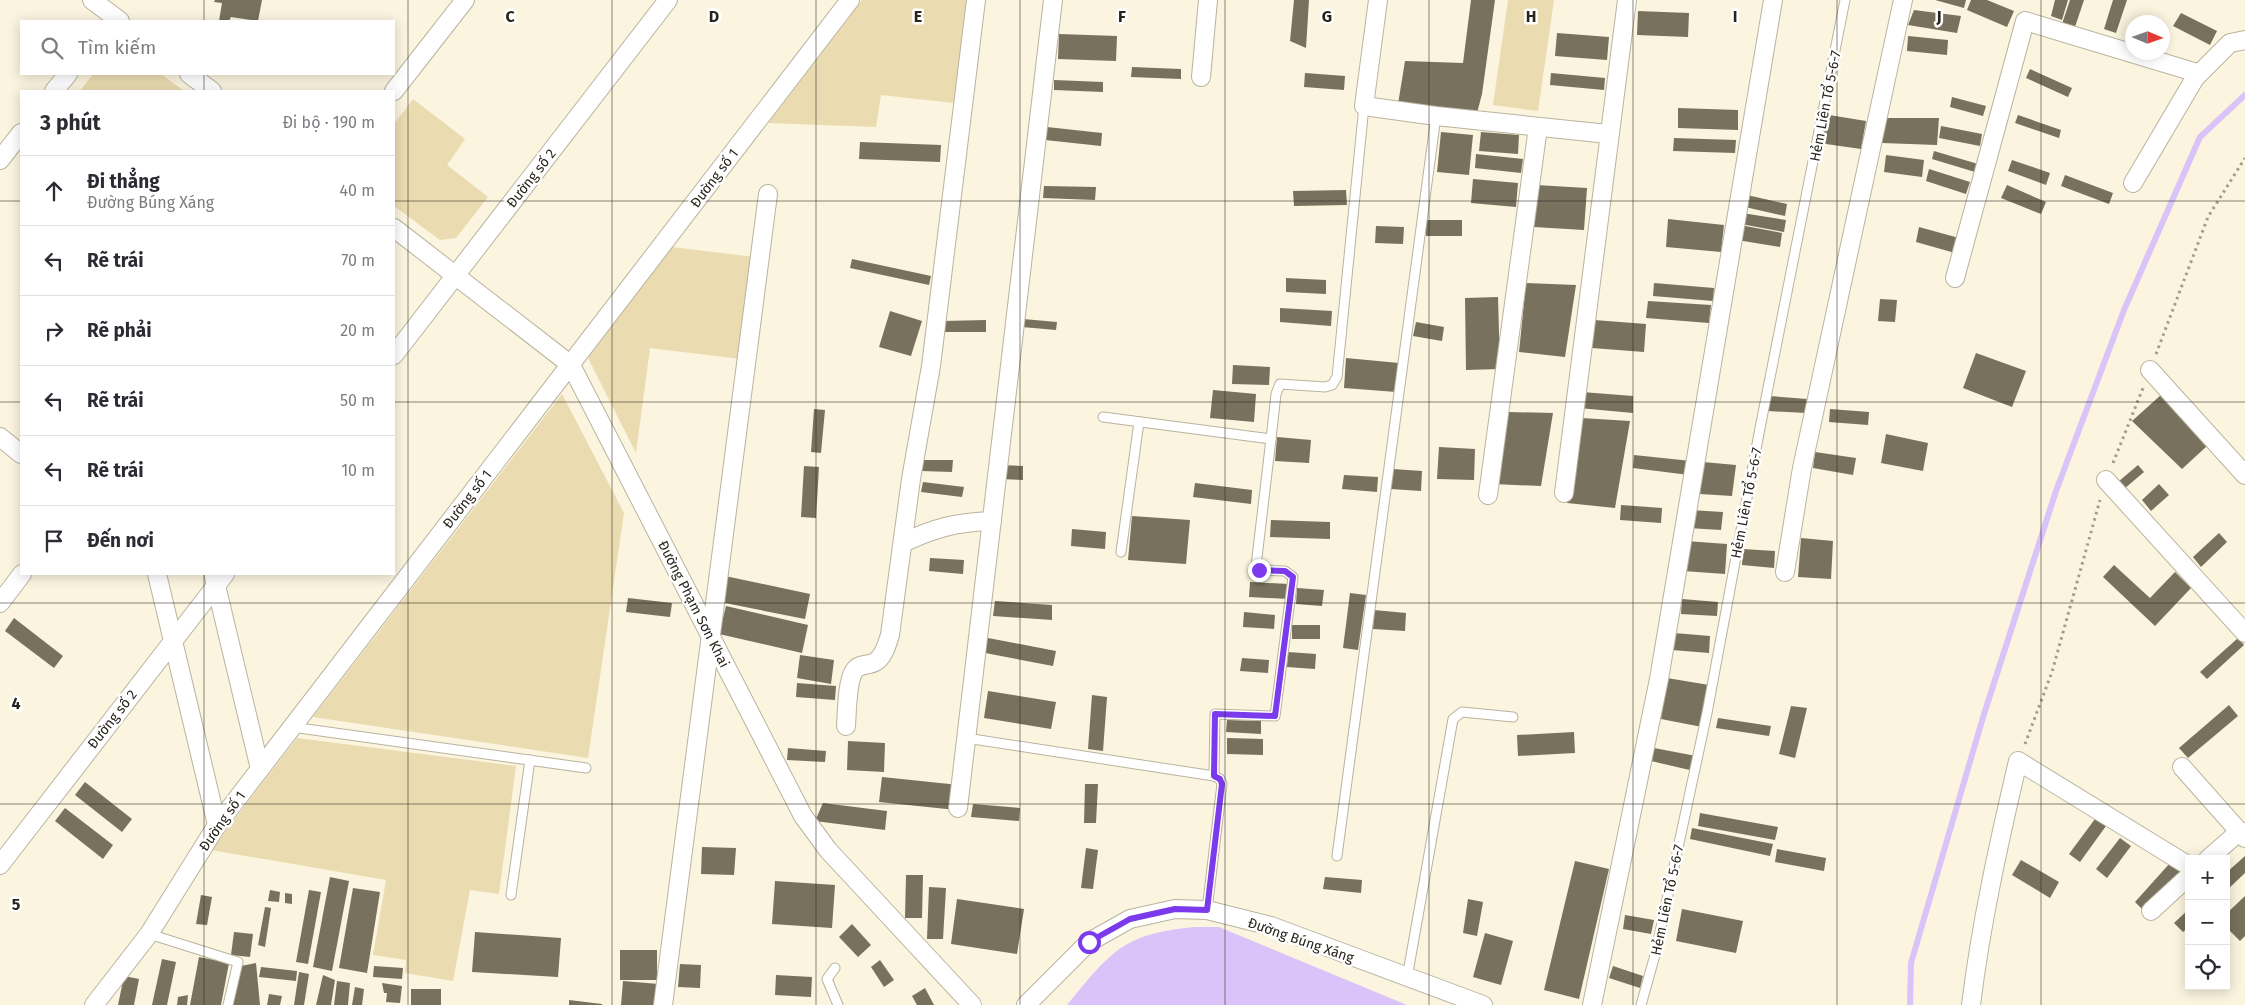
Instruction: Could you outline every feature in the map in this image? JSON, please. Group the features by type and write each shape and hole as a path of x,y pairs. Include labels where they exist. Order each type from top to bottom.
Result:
{"street":[{"path":"92,0 114,20"},
{"path":"395,90 465,0"},
{"name":"Đường số 2","path":"395,355 668,0"},
{"name":"Đường số 1","path":"94,1005 149,934 217,825 850,0"},
{"path":"846,726 850,683 854,671 860,666 875,662 881,657 890,635 911,479 931,366 976,0"},
{"path":"958,808 1053,0"},
{"path":"1201,77 1208,0"},
{"path":"1378,0 1364,106 1436,116 1608,134"},
{"path":"1564,493 1608,134 1627,0"},
{"path":"1592,1005 1635,805 1659,679 1773,0"},
{"path":"1785,572 1802,468 1903,0"},
{"path":"1955,278 2025,21 2192,70 2195,78"},
{"path":"2133,183 2195,78 2230,44 2245,40"},
{"path":"55,90 67,75"},
{"path":"190,75 211,90"},
{"path":"1488,495 1538,127"},
{"path":"0,160 20,134"},
{"path":"663,1005 768,194"},
{"name":"Đường Phạm Sơn Khai","path":"395,229 571,365 796,804 817,836 972,1005"},
{"path":"2150,370 2245,475"},
{"path":"0,437 20,453"},
{"path":"2106,480 2245,632"},
{"path":"903,543 943,526 967,522 992,521"},
{"path":"0,603 21,575"},
{"path":"157,575 217,825"},
{"path":"218,578 260,769"},
{"name":"Đường số 2","path":"0,865 173,641 218,578"},
{"path":"1972,1005 1980,941 2018,761 2185,864"},
{"path":"2182,767 2242,834 2213,855"},
{"path":"2152,911 2185,880"},
{"name":"Đường Búng Xáng","path":"1026,1005 1089,942 1130,919 1175,909 1207,910 1271,926 1483,1005"}],"lane":[{"name":"Hẻm Liên Tổ 5-6-7","path":"1641,1005 1655,956 1706,713 1760,428 1845,0"},
{"path":"1214,776 1215,714 1275,716 1293,577 1285,571 1259,570 1256,566 1276,394 1280,384 1325,387 1332,385 1337,377 1364,106"},
{"path":"1337,856 1436,116"},
{"path":"1103,417 1271,439"},
{"path":"1121,552 1139,422"},
{"path":"1407,978 1453,718 1462,712 1513,717"},
{"path":"292,726 586,768"},
{"path":"966,738 1214,776 1220,779 1222,784 1207,910"},
{"path":"511,895 530,760"},
{"path":"149,934 238,962 228,1005"},
{"path":"834,968 827,979 838,1005"}],"path":[{"path":"2018,761 2052,672 2106,480 2208,217 2245,158"}],"shaded area":[{"path":"862,0 967,0 954,103 881,95 876,127 768,123"},
{"path":"1508,0 1554,0 1538,111 1493,105"},
{"path":"92,75 162,75 183,90 81,90"},
{"path":"413,99 465,139 447,165 488,197 456,238 440,240 395,207 395,123"},
{"path":"672,247 755,257 741,359 650,348 636,453 588,358"},
{"path":"562,394 624,513 588,758 313,717"},
{"path":"297,738 516,766 499,894 470,890 453,981 405,973 406,960 373,955 386,880 211,850"},
{"path":"1194,927 1219,927 1407,1005 1067,1005 1095,971 1120,949 1150,935"}],"building":[{"path":"215,0 262,0 258,20 231,17 230,20 219,20 222,3 214,2"},
{"path":"1294,0 1309,0 1306,48 1290,41"},
{"path":"1471,0 1495,0 1482,94 1477,113 1398,104 1405,61 1463,63"},
{"path":"1935,0 1966,0 1964,8"},
{"path":"1971,0 1987,0 2014,11 2007,27 1967,10"},
{"path":"2055,0 2068,0 2062,20 2051,16"},
{"path":"2070,0 2084,0 2075,27 2062,24"},
{"path":"2113,0 2127,0 2116,33 2104,29"},
{"path":"1914,10 1961,16 1957,33 1908,25"},
{"path":"1638,11 1689,13 1688,37 1637,35"},
{"path":"2181,13 2217,31 2210,45 2173,26"},
{"path":"1557,33 1609,37 1607,60 1555,56"},
{"path":"1059,34 1117,36 1116,61 1058,59"},
{"path":"1908,36 1948,40 1947,55 1907,51"},
{"path":"1132,67 1181,69 1181,79 1131,77"},
{"path":"2030,69 2072,88 2068,97 2026,78"},
{"path":"1305,73 1345,76 1344,90 1304,87"},
{"path":"1551,73 1605,78 1604,90 1550,85"},
{"path":"1054,80 1103,82 1103,92 1054,90"},
{"path":"1952,97 1986,106 1983,116 1950,107"},
{"path":"1678,108 1738,110 1738,130 1678,128"},
{"path":"1823,114 1866,121 1861,149 1819,143"},
{"path":"2018,115 2061,130 2059,138 2015,123"},
{"path":"1886,118 1939,118 1937,145 1882,143"},
{"path":"1941,126 1982,134 1980,146 1939,138"},
{"path":"1047,127 1102,133 1101,146 1045,140"},
{"path":"1441,132 1473,135 1469,175 1437,172"},
{"path":"1481,132 1519,135 1518,154 1479,151"},
{"path":"1674,138 1736,140 1735,153 1673,151"},
{"path":"860,142 941,145 940,162 859,159"},
{"path":"1934,151 1978,164 1975,172 1932,159"},
{"path":"1476,154 1523,159 1521,173 1475,168"},
{"path":"1886,155 1924,160 1922,177 1884,172"},
{"path":"2012,160 2050,173 2046,185 2008,171"},
{"path":"1929,169 1970,182 1966,194 1926,181"},
{"path":"2065,175 2113,193 2109,204 2061,186"},
{"path":"1473,179 1518,183 1516,207 1471,203"},
{"path":"1536,185 1587,188 1584,230 1534,227"},
{"path":"2007,185 2046,202 2041,214 2001,198"},
{"path":"1044,186 1096,187 1095,200 1043,198"},
{"path":"1346,190 1347,205 1294,206 1293,191"},
{"path":"1747,195 1787,204 1785,216 1745,207"},
{"path":"1742,213 1786,220 1784,232 1741,224"},
{"path":"1668,219 1724,225 1721,252 1666,247"},
{"path":"1426,220 1462,220 1462,236 1426,236"},
{"path":"1740,225 1782,233 1780,247 1737,240"},
{"path":"1376,226 1404,227 1403,244 1375,243"},
{"path":"1919,227 1959,238 1955,253 1916,242"},
{"path":"852,259 931,276 929,285 850,268"},
{"path":"1286,278 1326,280 1326,294 1286,292"},
{"path":"1526,283 1576,285 1565,357 1519,352"},
{"path":"1654,283 1714,288 1713,301 1653,296"},
{"path":"1498,297 1500,369 1466,370 1465,298"},
{"path":"1880,299 1897,300 1895,322 1878,321"},
{"path":"1648,301 1711,305 1709,323 1646,318"},
{"path":"1280,308 1332,311 1331,326 1280,322"},
{"path":"890,311 922,321 911,356 879,347"},
{"path":"1023,319 1057,322 1056,330 1022,327"},
{"path":"986,320 986,332 944,332 943,321"},
{"path":"1594,320 1646,324 1644,352 1592,348"},
{"path":"1416,322 1444,327 1442,341 1413,336"},
{"path":"1976,353 2026,371 2012,407 1963,388"},
{"path":"1346,358 1399,363 1396,392 1344,388"},
{"path":"1233,365 1270,367 1269,385 1232,384"},
{"path":"1213,390 1256,394 1254,422 1210,418"},
{"path":"1582,392 1633,396 1633,413 1579,408"},
{"path":"2162,394 2207,446 2182,469 2132,421"},
{"path":"1769,396 1807,399 1806,413 1768,411"},
{"path":"814,409 825,410 821,453 811,452"},
{"path":"1830,409 1869,412 1868,425 1829,422"},
{"path":"1509,412 1553,413 1541,486 1493,484"},
{"path":"1581,418 1630,421 1615,508 1567,503"},
{"path":"1886,434 1928,443 1923,471 1881,463"},
{"path":"1277,437 1311,440 1309,463 1275,461"},
{"path":"1439,447 1475,449 1474,480 1437,479"},
{"path":"1815,452 1856,458 1853,475 1813,468"},
{"path":"1634,455 1691,461 1689,475 1633,468"},
{"path":"922,460 953,460 952,472 921,471"},
{"path":"1703,462 1736,465 1732,496 1700,494"},
{"path":"1000,465 1023,466 1023,480 1000,479"},
{"path":"2138,465 2144,472 2124,489 2118,482"},
{"path":"804,466 819,467 816,518 801,517"},
{"path":"1393,469 1422,471 1421,491 1391,489"},
{"path":"1344,475 1378,477 1377,492 1342,489"},
{"path":"923,482 964,487 962,497 921,492"},
{"path":"1195,483 1252,490 1251,504 1193,497"},
{"path":"2159,484 2169,495 2151,511 2142,500"},
{"path":"1621,505 1662,508 1661,523 1620,520"},
{"path":"1689,510 1723,512 1721,530 1688,528"},
{"path":"1132,516 1190,520 1186,564 1128,560"},
{"path":"1271,520 1330,522 1330,539 1270,537"},
{"path":"1072,529 1106,532 1105,549 1071,546"},
{"path":"2219,533 2227,542 2201,567 2193,557"},
{"path":"1801,538 1833,541 1831,579 1798,577"},
{"path":"1686,541 1727,544 1725,574 1683,571"},
{"path":"1743,549 1775,551 1774,568 1742,565"},
{"path":"930,558 964,560 963,574 929,571"},
{"path":"2114,565 2150,598 2175,572 2191,588 2155,626 2103,577"},
{"path":"725,576 810,594 805,619 720,602"},
{"path":"1250,582 1289,584 1289,599 1249,597"},
{"path":"1297,588 1324,590 1322,606 1296,604"},
{"path":"1350,593 1366,595 1358,650 1343,648"},
{"path":"628,598 672,603 670,617 626,612"},
{"path":"1682,599 1718,602 1717,616 1681,614"},
{"path":"995,601 1052,605 1052,620 993,616"},
{"path":"726,606 808,625 802,653 719,634"},
{"path":"1374,610 1406,613 1405,631 1373,629"},
{"path":"1244,612 1275,615 1274,629 1243,627"},
{"path":"14,618 63,656 54,668 5,631"},
{"path":"1292,625 1320,625 1320,639 1292,639"},
{"path":"1674,633 1710,636 1709,653 1672,650"},
{"path":"983,637 1056,651 1053,666 980,652"},
{"path":"2238,638 2244,645 2207,679 2200,672"},
{"path":"1288,652 1316,654 1315,669 1287,667"},
{"path":"800,655 834,660 831,684 797,678"},
{"path":"1242,658 1269,660 1268,673 1240,671"},
{"path":"1667,678 1709,685 1702,727 1661,719"},
{"path":"797,683 836,686 835,700 796,697"},
{"path":"988,691 1056,702 1051,729 984,718"},
{"path":"1092,695 1107,697 1103,751 1088,749"},
{"path":"2229,705 2238,716 2188,758 2179,748"},
{"path":"1791,706 1807,708 1795,758 1779,754"},
{"path":"1718,718 1771,726 1769,736 1716,728"},
{"path":"1227,720 1261,721 1261,734 1226,732"},
{"path":"1574,732 1575,753 1518,756 1517,735"},
{"path":"1227,738 1263,739 1263,755 1227,754"},
{"path":"848,741 885,743 884,772 847,770"},
{"path":"788,748 826,751 825,762 787,760"},
{"path":"1654,748 1696,756 1694,771 1651,761"},
{"path":"882,777 959,785 956,810 879,802"},
{"path":"85,782 132,819 122,832 75,795"},
{"path":"1085,784 1098,784 1096,823 1084,823"},
{"path":"823,803 887,811 885,830 815,821"},
{"path":"973,804 1020,808 1019,821 971,817"},
{"path":"65,808 113,845 103,859 55,821"},
{"path":"1700,813 1778,827 1775,840 1698,826"},
{"path":"2095,819 2106,826 2080,862 2069,854"},
{"path":"1692,828 1773,844 1770,856 1690,839"},
{"path":"2120,838 2131,846 2107,878 2096,869"},
{"path":"702,847 736,848 734,875 701,874"},
{"path":"1086,848 1098,850 1093,889 1081,888"},
{"path":"1777,849 1826,858 1824,871 1775,862"},
{"path":"2245,856 2245,873 2230,887 2230,869"},
{"path":"2021,860 2059,882 2050,898 2012,875"},
{"path":"1575,861 1609,869 1579,999 1544,990"},
{"path":"2170,863 2180,872 2144,911 2135,902"},
{"path":"906,875 923,875 922,918 905,918"},
{"path":"330,877 349,881 332,971 313,967"},
{"path":"1325,877 1362,880 1361,893 1323,889"},
{"path":"775,881 835,885 832,928 772,924"},
{"path":"929,887 946,888 943,939 927,939"},
{"path":"353,888 380,892 367,973 339,968"},
{"path":"270,890 280,892 279,902 268,901"},
{"path":"309,890 321,892 308,964 296,962"},
{"path":"285,893 292,894 292,904 285,903"},
{"path":"201,895 212,897 207,925 196,924"},
{"path":"2245,896 2245,936 2240,941 2230,931 2230,910"},
{"path":"957,899 1024,909 1017,954 951,944"},
{"path":"1468,899 1483,902 1477,936 1463,933"},
{"path":"265,907 271,908 265,947 258,945"},
{"path":"1682,909 1743,921 1736,953 1676,941"},
{"path":"2185,913 2185,930 2183,932 2174,923"},
{"path":"1625,915 1654,920 1651,934 1623,929"},
{"path":"852,924 871,945 858,957 839,937"},
{"path":"234,932 253,934 250,957 231,955"},
{"path":"475,932 561,938 558,977 472,972"},
{"path":"1485,933 1513,941 1501,985 1473,977"},
{"path":"620,950 657,950 657,980 620,980"},
{"path":"199,957 229,963 221,1005 190,1005"},
{"path":"162,959 176,962 167,1005 152,1005"},
{"path":"880,960 894,980 884,987 871,967"},
{"path":"256,963 260,1005 232,1005 241,966"},
{"path":"680,964 701,965 700,988 678,987"},
{"path":"374,966 403,968 402,979 373,977"},
{"path":"1613,966 1643,976 1640,988 1609,978"},
{"path":"261,967 297,971 296,981 259,977"},
{"path":"299,972 309,974 304,1005 294,1005"},
{"path":"323,975 335,980 331,1005 316,1005"},
{"path":"776,975 812,977 811,997 775,995"},
{"path":"124,976 139,979 134,1005 118,1005"},
{"path":"337,981 350,983 348,1005 334,1005"},
{"path":"623,981 659,984 657,1005 621,1005"},
{"path":"382,983 402,986 400,1003 386,1002 387,993 384,993"},
{"path":"355,987 364,989 362,1005 352,1005"},
{"path":"925,988 934,1005 917,1005 912,996"},
{"path":"411,989 441,989 441,1005 411,1005"},
{"path":"269,994 282,996 280,1005 267,1005"},
{"path":"188,995 187,1005 177,1005 178,997"},
{"path":"569,1000 602,1004 602,1005 569,1005"}],"waterway":[{"path":"1910,1005 1911,963 1984,714 2056,491 2124,310 2200,137 2245,95"}],"route":[{"path":"1089,942 1130,919 1175,909 1207,910 1222,784 1220,779 1214,776 1215,714 1275,716 1293,577 1285,571 1265,572 1259,570"}]}
